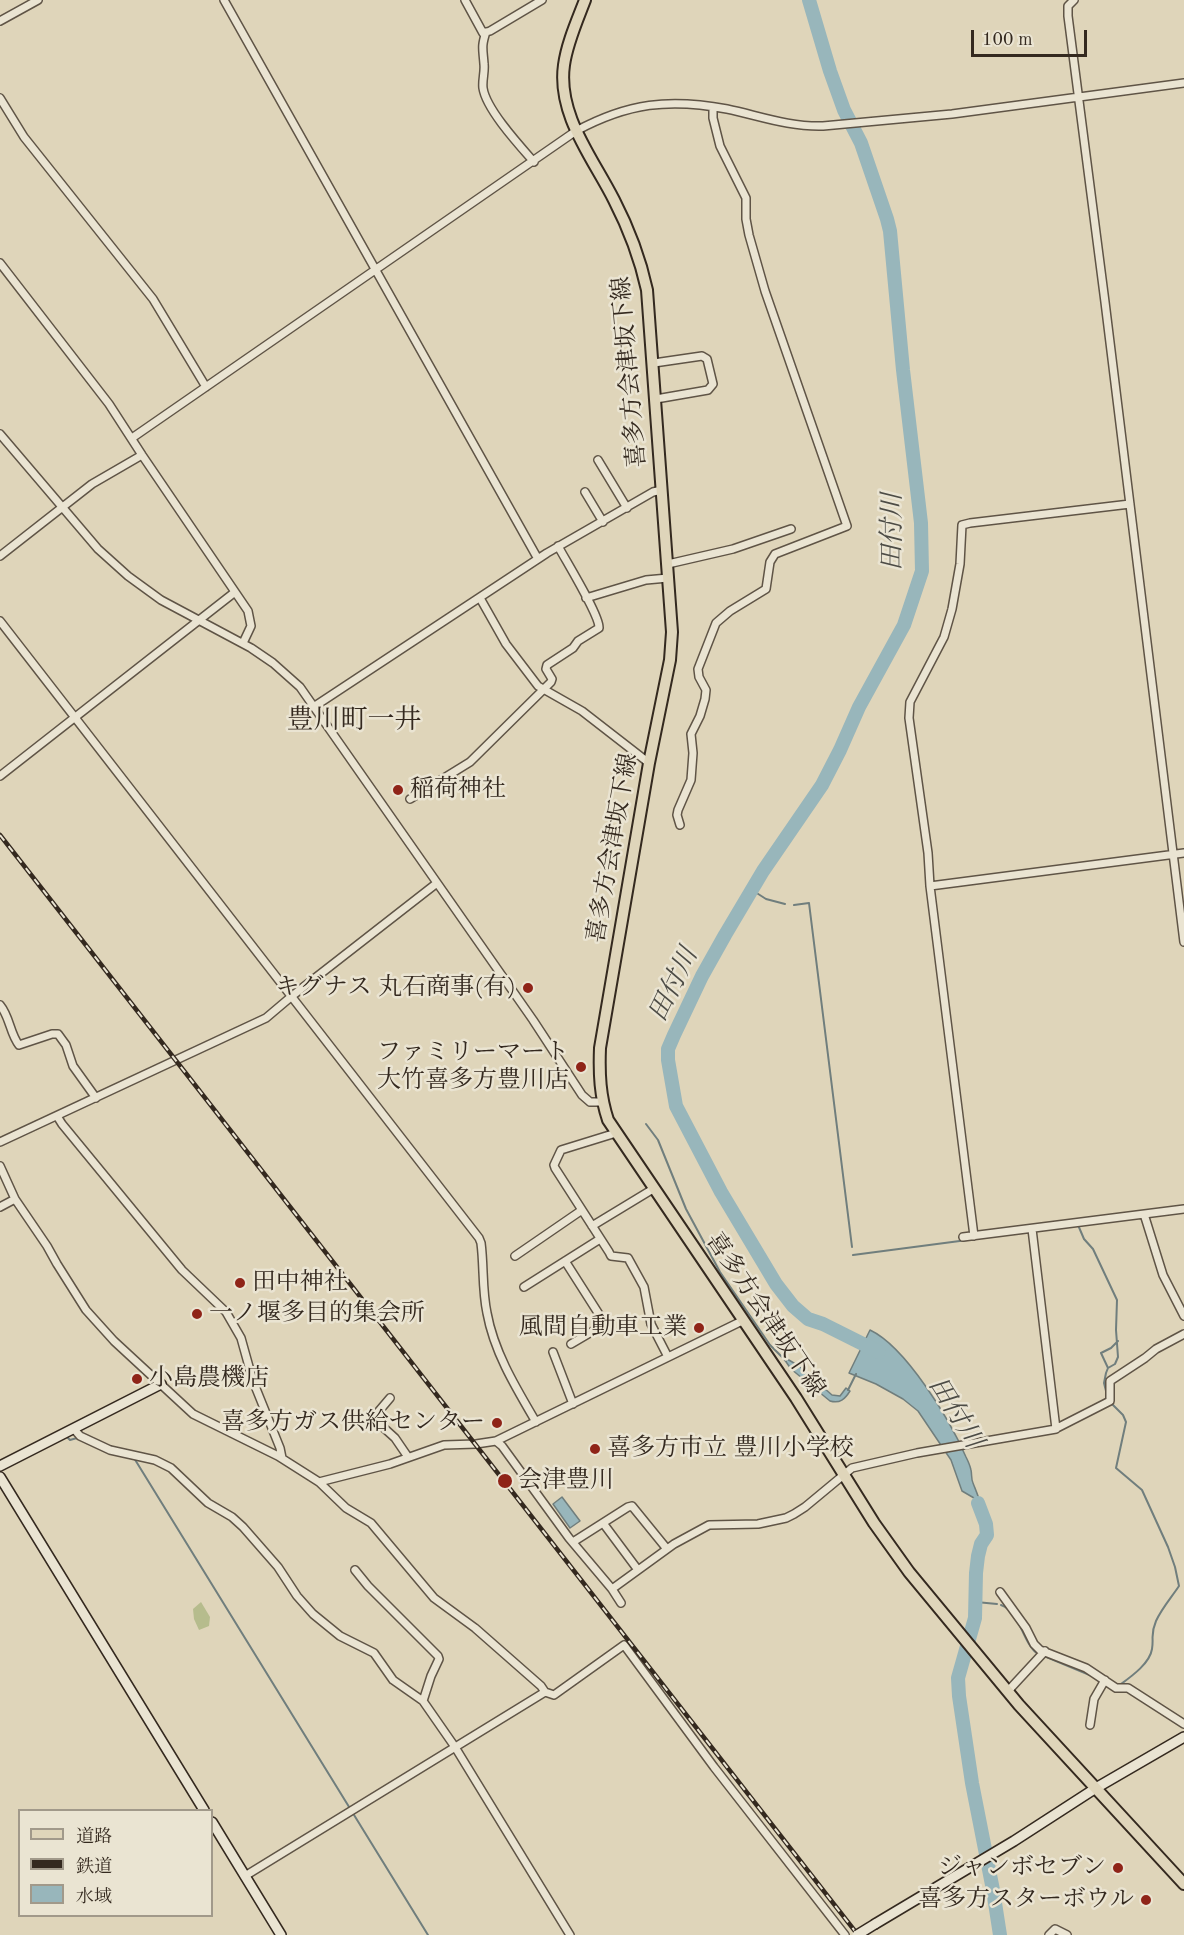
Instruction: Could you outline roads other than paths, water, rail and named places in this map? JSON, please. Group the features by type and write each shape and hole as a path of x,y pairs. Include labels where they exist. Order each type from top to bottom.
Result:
{"main road":[{"name":"喜多方会津坂下線","path":"585,0 569,43 564,65 566,102 576,131 616,202 641,261 647,290 654,363 672,648 649,763 600,1048 599,1075 602,1101 608,1120 796,1398 887,1542 909,1572 1049,1739 1184,1884"}],"street":[{"path":"0,21 38,0"},
{"path":"224,0 538,560"},
{"path":"465,0 483,33 486,32"},
{"path":"534,162 494,111 483,88 484,63 481,46 486,32 542,0"},
{"path":"1074,0 1067,10 1184,942"},
{"path":"132,438 576,131 602,118 637,106 681,103 713,107 802,126 822,126 952,114 1184,83"},
{"path":"0,98 18,130 153,299 206,387"},
{"path":"680,825 678,810 692,776 691,734 705,699 706,690 699,677 698,669 716,623 729,612 764,591 769,580 770,562 775,554 847,526 765,291 749,235 746,198 722,151 713,118 713,107"},
{"path":"0,263 109,404 248,611 252,621 243,643"},
{"path":"654,363 702,356 707,359 713,384 708,390 656,399"},
{"path":"0,434 98,549 128,576 161,600 243,643 273,663 300,687 533,1020 582,1095 590,1102 602,1101"},
{"path":"0,556 92,484 142,456"},
{"path":"598,460 627,508"},
{"path":"315,706 558,546 653,492 662,490"},
{"path":"585,492 603,522"},
{"path":"974,1236 930,886 928,853 908,709 944,637 959,573 961,528 964,523 1130,504"},
{"path":"668,564 733,549 791,529"},
{"path":"410,799 470,762 552,679 546,669 547,665 599,628 600,622 558,546"},
{"path":"586,598 646,580 669,578"},
{"path":"0,776 235,592"},
{"path":"480,598 513,655 543,690 569,702 649,763"},
{"path":"0,621 479,1238 486,1310 494,1340 516,1389 536,1422"},
{"path":"930,886 1184,853"},
{"path":"0,1142 267,1018 437,883"},
{"path":"0,1005 7,1014 19,1046 58,1034 66,1045 73,1066 96,1098"},
{"path":"57,1116 182,1270 226,1312 241,1338 253,1381 282,1458"},
{"path":"616,1133 565,1148 561,1150 554,1164 557,1173 611,1256 628,1258 642,1282 651,1324 668,1357"},
{"path":"0,1166 15,1199 92,1318 143,1369 193,1414 282,1458 319,1482 346,1508 371,1523 434,1598 475,1628 545,1692 554,1695 624,1645 845,1935"},
{"path":"592,1226 653,1189"},
{"path":"0,1208 15,1199"},
{"path":"963,1237 1184,1209"},
{"path":"515,1256 582,1210"},
{"path":"1144,1215 1163,1275 1183,1312"},
{"path":"1032,1229 1057,1428"},
{"path":"524,1287 600,1239"},
{"path":"565,1261 607,1327 571,1344"},
{"path":"319,1482 390,1464 444,1445 496,1441 744,1320"},
{"path":"612,1589 688,1535 709,1525 758,1524 786,1518 804,1508 852,1468 860,1465 1057,1428 1105,1405 1110,1401 1110,1381 1156,1349 1184,1334"},
{"path":"553,1352 573,1404"},
{"path":"0,1466 161,1384"},
{"path":"390,1398 374,1418 395,1438 408,1457"},
{"path":"74,1429 80,1436 110,1450 155,1460 171,1468 208,1503 232,1517 243,1527 278,1567 297,1596 313,1614 340,1636 374,1653 393,1680 423,1701 455,1747 570,1935"},
{"path":"496,1441 621,1603"},
{"path":"0,1478 203,1809"},
{"path":"573,1542 632,1506 667,1549"},
{"path":"603,1523 638,1570"},
{"path":"355,1570 438,1656 439,1659 423,1701"},
{"path":"1000,1592 1026,1628 1034,1644 1044,1651 1086,1668 1116,1688 1128,1688 1184,1724"},
{"path":"1008,1691 1044,1651"},
{"path":"1090,1725 1094,1699 1105,1680"},
{"path":"245,1876 545,1692"},
{"path":"857,1935 1014,1841 1096,1788 1184,1737"},
{"path":"213,1824 281,1935"},
{"path":"1049,1935 1054,1929 1067,1935"}],"water":[{"path":"870,1330 898,1352 926,1386 938,1405 970,1466 972,1481 982,1508 983,1523 974,1498 962,1491 951,1460 918,1411 903,1399 876,1384 849,1373"},
{"path":"782,1356 799,1366 832,1395 840,1396 846,1388 850,1391 842,1400 830,1401 791,1369"},
{"path":"562,1497 580,1521 570,1528 553,1504"}],"waterway":[{"name":"田付川","path":"809,0 830,71 844,110 861,143 890,231 921,523 922,571 904,625 859,707 822,785 763,871 702,976 668,1049 668,1060 676,1106 721,1192 776,1284 793,1306 808,1319 879,1352"},
{"path":"752,890 766,899 785,904"},
{"path":"794,905 809,903 852,1247"},
{"path":"646,1124 658,1140 686,1209 720,1272 770,1345 786,1361"},
{"path":"1078,1225 1084,1239 1093,1249 1117,1300 1118,1357 1106,1373 1104,1383 1107,1395"},
{"path":"853,1255 975,1239"},
{"path":"1108,1368 1101,1353 1118,1341"},
{"path":"848,1390 856,1374"},
{"path":"1112,1404 1123,1415 1126,1422 1116,1468 1142,1490 1168,1547 1179,1586 1156,1621 1151,1654 1140,1669 1121,1684"},
{"path":"67,1437 70,1440 77,1438 105,1451"},
{"path":"134,1458 428,1935"},
{"name":"田付川","path":"978,1503 986,1524 987,1535 981,1544 978,1556 975,1618 958,1678 972,1783 1000,1935"},
{"path":"976,1602 997,1604"},
{"path":"1001,1605 1013,1614 1028,1643 1038,1654"},
{"path":"1044,1656 1092,1676"}],"railway":[{"path":"0,835 858,1935"}],"place":[{"name":"稲荷神社","path":"398,790"},
{"name":"キグナス 丸石商事(有)","path":"528,988"},
{"name":"ファミリーマート 大竹喜多方豊川店","path":"581,1067"},
{"name":"田中神社","path":"240,1283"},
{"name":"一ノ堰多目的集会所","path":"197,1314"},
{"name":"風間自動車工業","path":"699,1328"},
{"name":"小島農機店","path":"137,1379"},
{"name":"喜多方ガス供給センター","path":"497,1423"},
{"name":"喜多方市立 豊川小学校","path":"595,1449"},
{"name":"会津豊川","path":"505,1481"},
{"name":"ジャンボセブン","path":"1118,1868"},
{"name":"喜多方スターボウル","path":"1146,1900"}],"district":[{"name":"豊川町一井","path":"354,721"}]}
